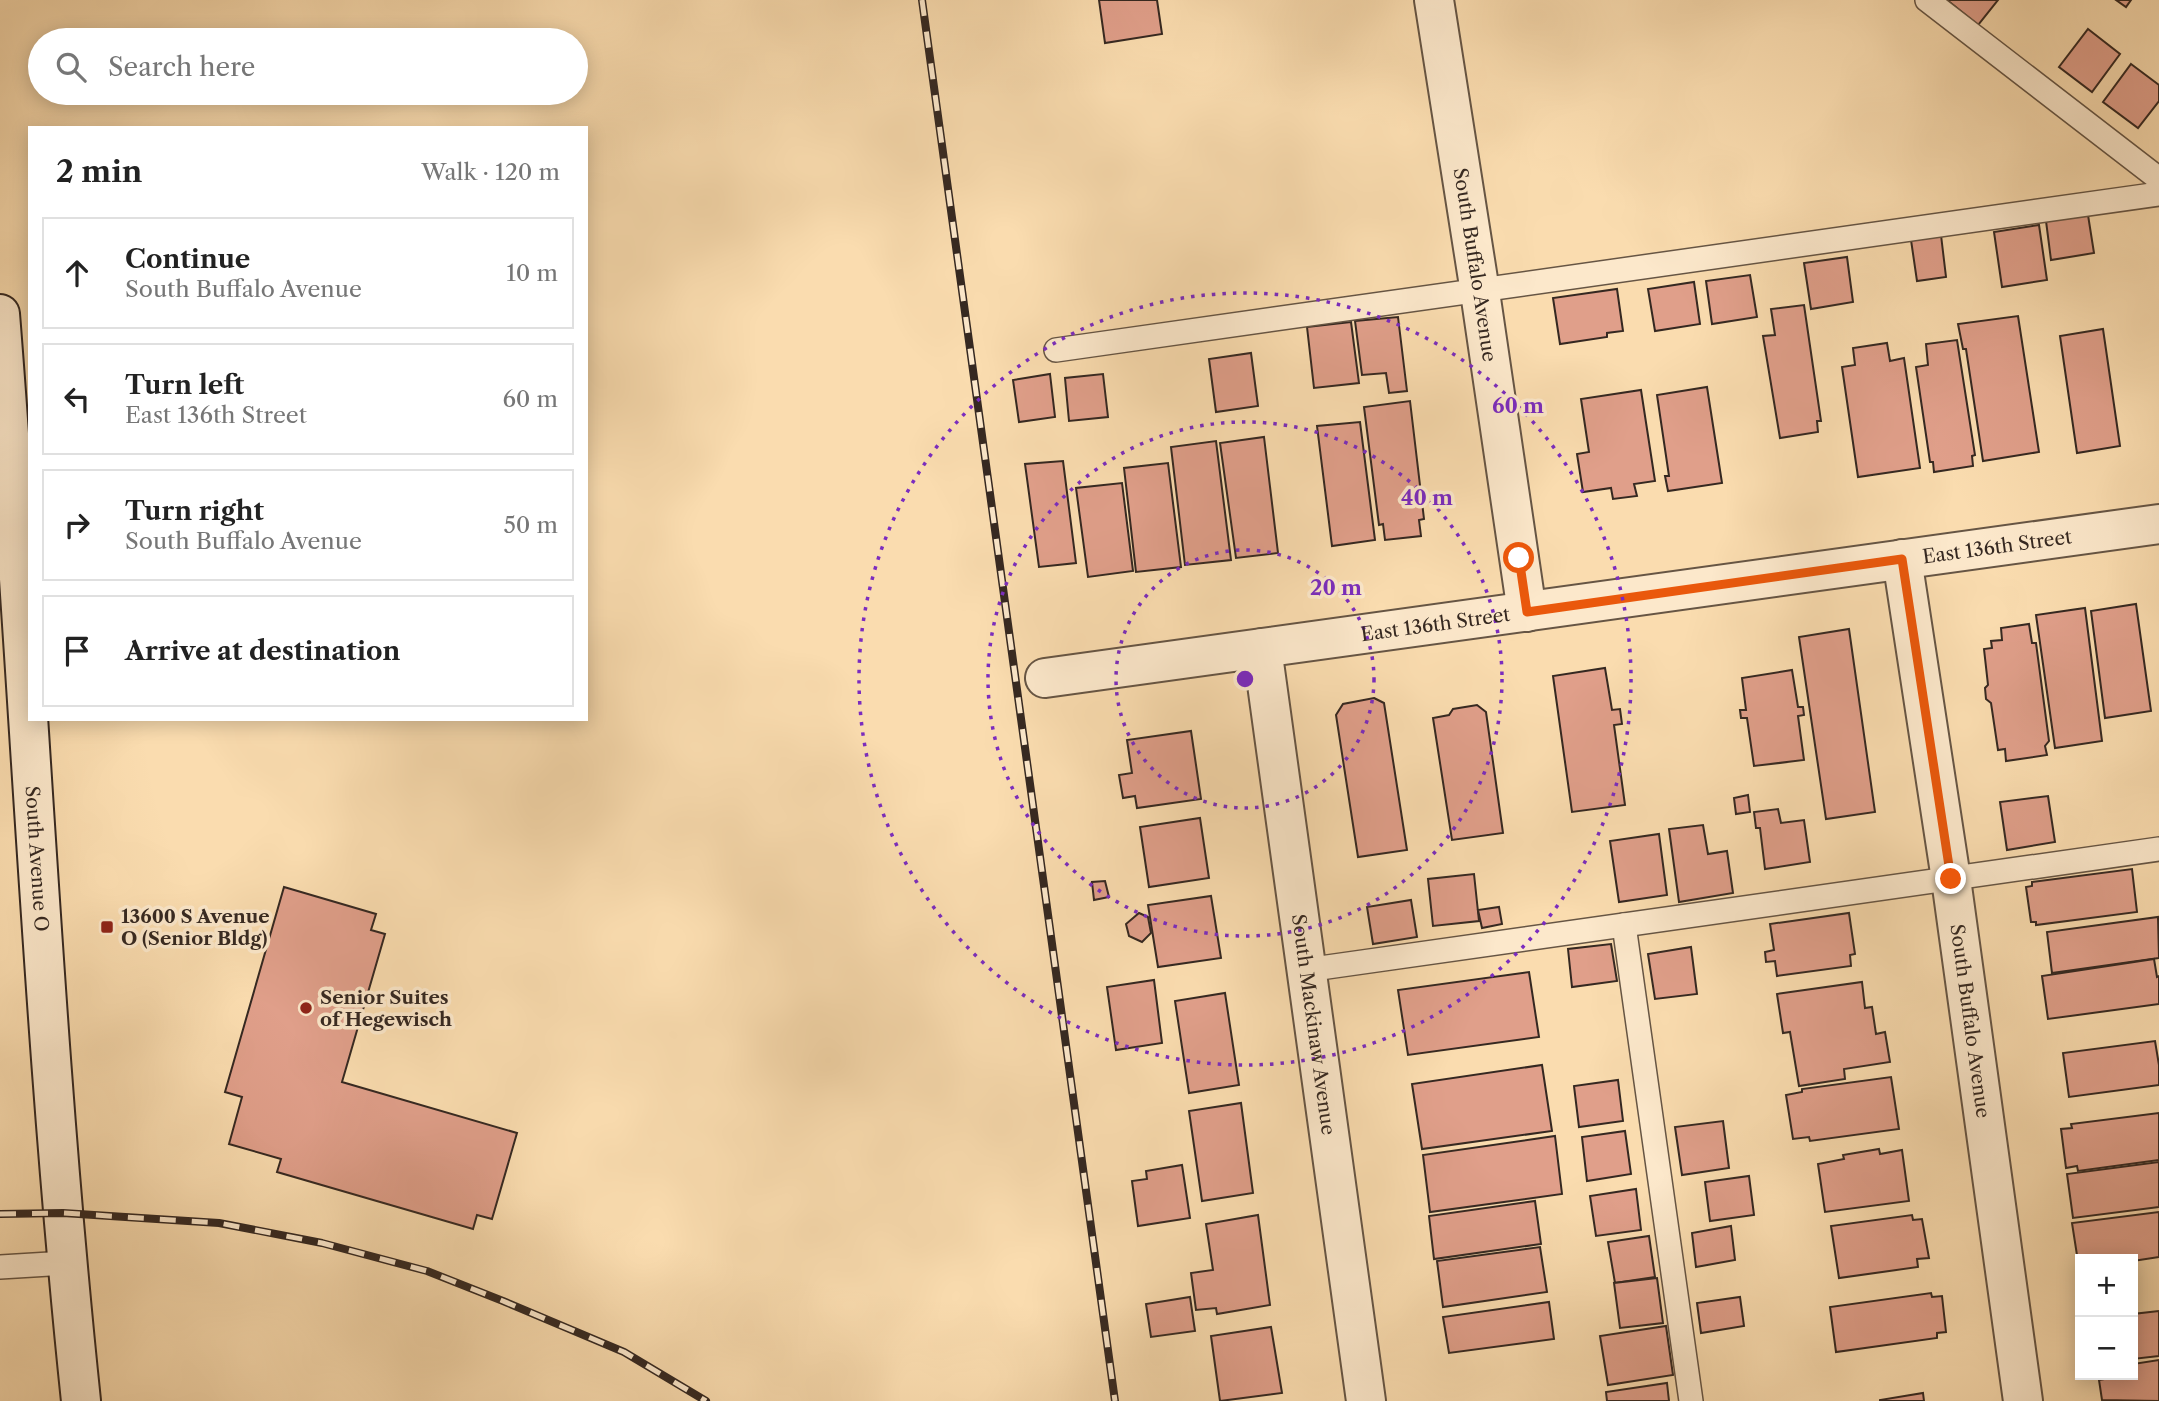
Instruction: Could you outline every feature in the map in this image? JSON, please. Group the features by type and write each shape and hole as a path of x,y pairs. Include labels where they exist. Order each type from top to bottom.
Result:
{"street":[{"name":"South Buffalo Avenue","path":"1434,0 1527,612"},
{"name":"South Avenue O","path":"0,314 28,695"},
{"name":"East 136th Street","path":"1045,678 2159,524"},
{"name":"South Buffalo Avenue","path":"1902,559 1951,879 2023,1401"},
{"name":"South Mackinaw Avenue","path":"1262,648 1366,1401"},
{"name":"South Avenue O","path":"30,721 66,1263 80,1401"}],"lane":[{"path":"1927,0 2159,179"},
{"path":"1056,350 2159,194"},
{"path":"1306,970 2159,849"},
{"path":"1624,925 1691,1401"},
{"path":"0,1267 66,1263"}],"building":[{"path":"1099,0 1157,0 1162,34 1105,43"},
{"path":"1947,0 1998,0 1978,25"},
{"path":"2116,0 2131,0 2126,7"},
{"path":"2088,29 2120,54 2092,92 2059,67"},
{"path":"2131,64 2159,85 2159,101 2138,128 2103,102"},
{"path":"2088,215 2094,253 2051,260 2046,221"},
{"path":"2039,225 2047,280 2002,287 1994,232"},
{"path":"1941,235 1946,277 1917,281 1911,240"},
{"path":"1847,257 1853,302 1811,309 1804,263"},
{"path":"1750,275 1757,317 1712,324 1706,281"},
{"path":"1694,282 1700,324 1655,331 1648,289"},
{"path":"1617,289 1623,331 1607,333 1607,337 1560,344 1553,298"},
{"path":"1804,305 1821,421 1817,421 1818,432 1780,438 1763,336 1775,335 1771,309"},
{"path":"2018,316 2039,452 1983,461 1966,349 1963,349 1958,324"},
{"path":"1398,317 1407,391 1389,393 1386,373 1362,375 1355,321"},
{"path":"1351,322 1359,383 1314,388 1307,327"},
{"path":"2103,329 2120,446 2077,453 2060,336"},
{"path":"1957,340 1975,455 1972,456 1973,466 1934,472 1933,462 1930,462 1916,367 1928,365 1926,344"},
{"path":"1887,343 1890,361 1904,358 1920,468 1858,477 1842,367 1855,365 1853,348"},
{"path":"1251,353 1258,406 1216,412 1209,359"},
{"path":"1050,374 1055,417 1019,422 1013,380"},
{"path":"1103,374 1108,417 1069,421 1065,378"},
{"path":"1707,387 1722,483 1668,491 1665,476 1669,476 1657,395"},
{"path":"1641,390 1655,481 1634,484 1637,496 1613,499 1611,488 1583,492 1577,454 1589,452 1581,399"},
{"path":"1410,401 1424,519 1419,520 1421,536 1385,540 1383,524 1379,525 1364,407"},
{"path":"1360,422 1375,540 1332,546 1317,426"},
{"path":"1264,437 1278,553 1236,558 1220,443"},
{"path":"1216,441 1231,560 1185,565 1171,447"},
{"path":"1063,461 1076,563 1039,567 1025,464"},
{"path":"1168,463 1181,567 1136,572 1124,468"},
{"path":"1122,483 1133,571 1088,577 1076,488"},
{"path":"2136,604 2151,711 2105,718 2091,611"},
{"path":"2085,608 2102,741 2055,748 2036,615"},
{"path":"2029,624 2032,643 2036,643 2049,741 2045,746 2047,755 2006,761 2005,749 1998,750 1991,703 1986,699 1985,688 1988,685 1984,649 1992,648 1991,641 2002,640 2001,628"},
{"path":"1849,629 1875,812 1826,819 1799,637"},
{"path":"1605,668 1612,710 1620,709 1622,724 1614,725 1625,805 1572,812 1553,676"},
{"path":"1792,670 1798,707 1803,707 1804,715 1798,716 1804,760 1754,766 1747,718 1741,718 1740,710 1746,710 1742,678"},
{"path":"1374,698 1384,703 1407,850 1358,857 1336,715 1343,704"},
{"path":"1477,705 1486,712 1503,833 1452,840 1433,718 1449,715 1453,709"},
{"path":"1191,731 1201,799 1137,808 1135,796 1123,798 1119,775 1132,773 1127,740"},
{"path":"1748,795 1750,812 1736,814 1734,798"},
{"path":"2048,796 2055,842 2007,850 2000,802"},
{"path":"1778,809 1781,823 1804,820 1810,862 1765,869 1760,828 1756,828 1754,812"},
{"path":"1200,818 1209,878 1149,887 1140,827"},
{"path":"1703,825 1708,854 1727,851 1733,893 1679,902 1669,829"},
{"path":"1659,834 1667,895 1619,902 1610,841"},
{"path":"2132,869 2137,912 2036,925 2036,922 2031,922 2026,887 2032,886 2032,882"},
{"path":"1474,874 1479,921 1433,926 1428,879"},
{"path":"1105,881 1109,897 1094,900 1092,882"},
{"name":"Senior Suites of Hegewisch","path":"284,887 376,914 371,930 385,934 342,1082 517,1133 492,1219 477,1215 473,1229 277,1172 281,1159 229,1144 242,1097 225,1092"},
{"path":"1211,896 1221,958 1158,967 1148,905"},
{"path":"1411,900 1417,937 1373,944 1367,907"},
{"path":"1499,907 1502,924 1482,928 1478,910"},
{"path":"1139,913 1148,917 1151,933 1142,942 1129,936 1126,924"},
{"path":"1849,913 1855,954 1850,955 1851,966 1777,976 1775,961 1766,962 1765,952 1774,950 1770,924"},
{"path":"2158,917 2159,958 2052,973 2047,932"},
{"path":"1611,944 1617,981 1572,987 1568,949"},
{"path":"1691,947 1697,994 1655,999 1648,954"},
{"path":"2154,959 2157,977 2159,976 2159,1004 2048,1019 2042,976"},
{"path":"1529,972 1539,1037 1408,1055 1398,990"},
{"path":"1154,980 1162,1043 1116,1050 1107,987"},
{"path":"1862,982 1865,1008 1872,1007 1876,1034 1885,1032 1890,1062 1844,1069 1845,1079 1799,1086 1790,1032 1783,1033 1777,994"},
{"path":"1225,993 1239,1085 1189,1093 1175,1001"},
{"path":"2155,1041 2159,1085 2069,1097 2063,1053"},
{"path":"1542,1065 1552,1131 1422,1149 1412,1084"},
{"path":"1891,1077 1899,1129 1810,1141 1809,1137 1793,1139 1786,1095 1802,1092 1802,1089"},
{"path":"1618,1080 1623,1121 1579,1127 1574,1086"},
{"path":"1241,1103 1253,1193 1202,1201 1189,1111"},
{"path":"2159,1113 2159,1160 2078,1171 2077,1166 2066,1168 2061,1129 2072,1128 2071,1124"},
{"path":"1723,1121 1729,1168 1682,1175 1675,1127"},
{"path":"1625,1131 1631,1174 1587,1181 1582,1137"},
{"path":"1555,1136 1562,1194 1430,1212 1423,1155"},
{"path":"1879,1149 1880,1154 1902,1150 1909,1201 1825,1212 1818,1164 1844,1159 1843,1155"},
{"path":"2159,1162 2159,1207 2073,1218 2067,1174"},
{"path":"1182,1165 1190,1218 1138,1226 1132,1181 1147,1179 1146,1171"},
{"path":"1749,1176 1754,1215 1710,1221 1705,1182"},
{"path":"1636,1189 1641,1230 1596,1236 1590,1196"},
{"path":"1535,1201 1541,1244 1434,1259 1429,1216"},
{"path":"2159,1212 2159,1257 2138,1260 2138,1254 2077,1254 2072,1223"},
{"path":"1258,1215 1270,1305 1217,1314 1216,1308 1196,1310 1191,1273 1213,1270 1206,1224"},
{"path":"1912,1215 1913,1220 1922,1219 1929,1258 1917,1259 1918,1267 1839,1278 1831,1226"},
{"path":"1731,1226 1735,1260 1696,1267 1692,1233"},
{"path":"1649,1236 1655,1277 1615,1283 1608,1242"},
{"path":"1540,1247 1547,1292 1443,1307 1437,1261"},
{"path":"1657,1278 1663,1323 1620,1328 1614,1283"},
{"path":"1931,1293 1932,1297 1942,1296 1946,1332 1937,1333 1937,1338 1836,1352 1830,1307"},
{"path":"1190,1297 1195,1331 1151,1337 1146,1304"},
{"path":"1740,1297 1744,1326 1701,1333 1697,1303"},
{"path":"1549,1302 1554,1339 1449,1353 1443,1317"},
{"path":"2159,1311 2159,1356 2138,1358 2138,1313"},
{"path":"1666,1326 1673,1375 1608,1385 1600,1336"},
{"path":"1271,1327 1282,1393 1220,1401 1211,1336"},
{"path":"2159,1360 2159,1401 2102,1400 2099,1380 2138,1380 2138,1363"},
{"path":"1667,1383 1669,1401 1607,1401 1606,1392"},
{"path":"1923,1393 1924,1401 1880,1401 1880,1400"}],"railway":[{"path":"922,0 1115,1401"},
{"path":"0,1214 63,1213 219,1223 322,1243 427,1271 503,1301 624,1352 706,1401"}],"place":[{"name":"13600 S Avenue O (Senior Bldg)","path":"107,927"},
{"name":"Senior Suites of Hegewisch","path":"306,1008"}],"route":[{"path":"1519,558 1527,612 1902,559 1951,879"}]}
